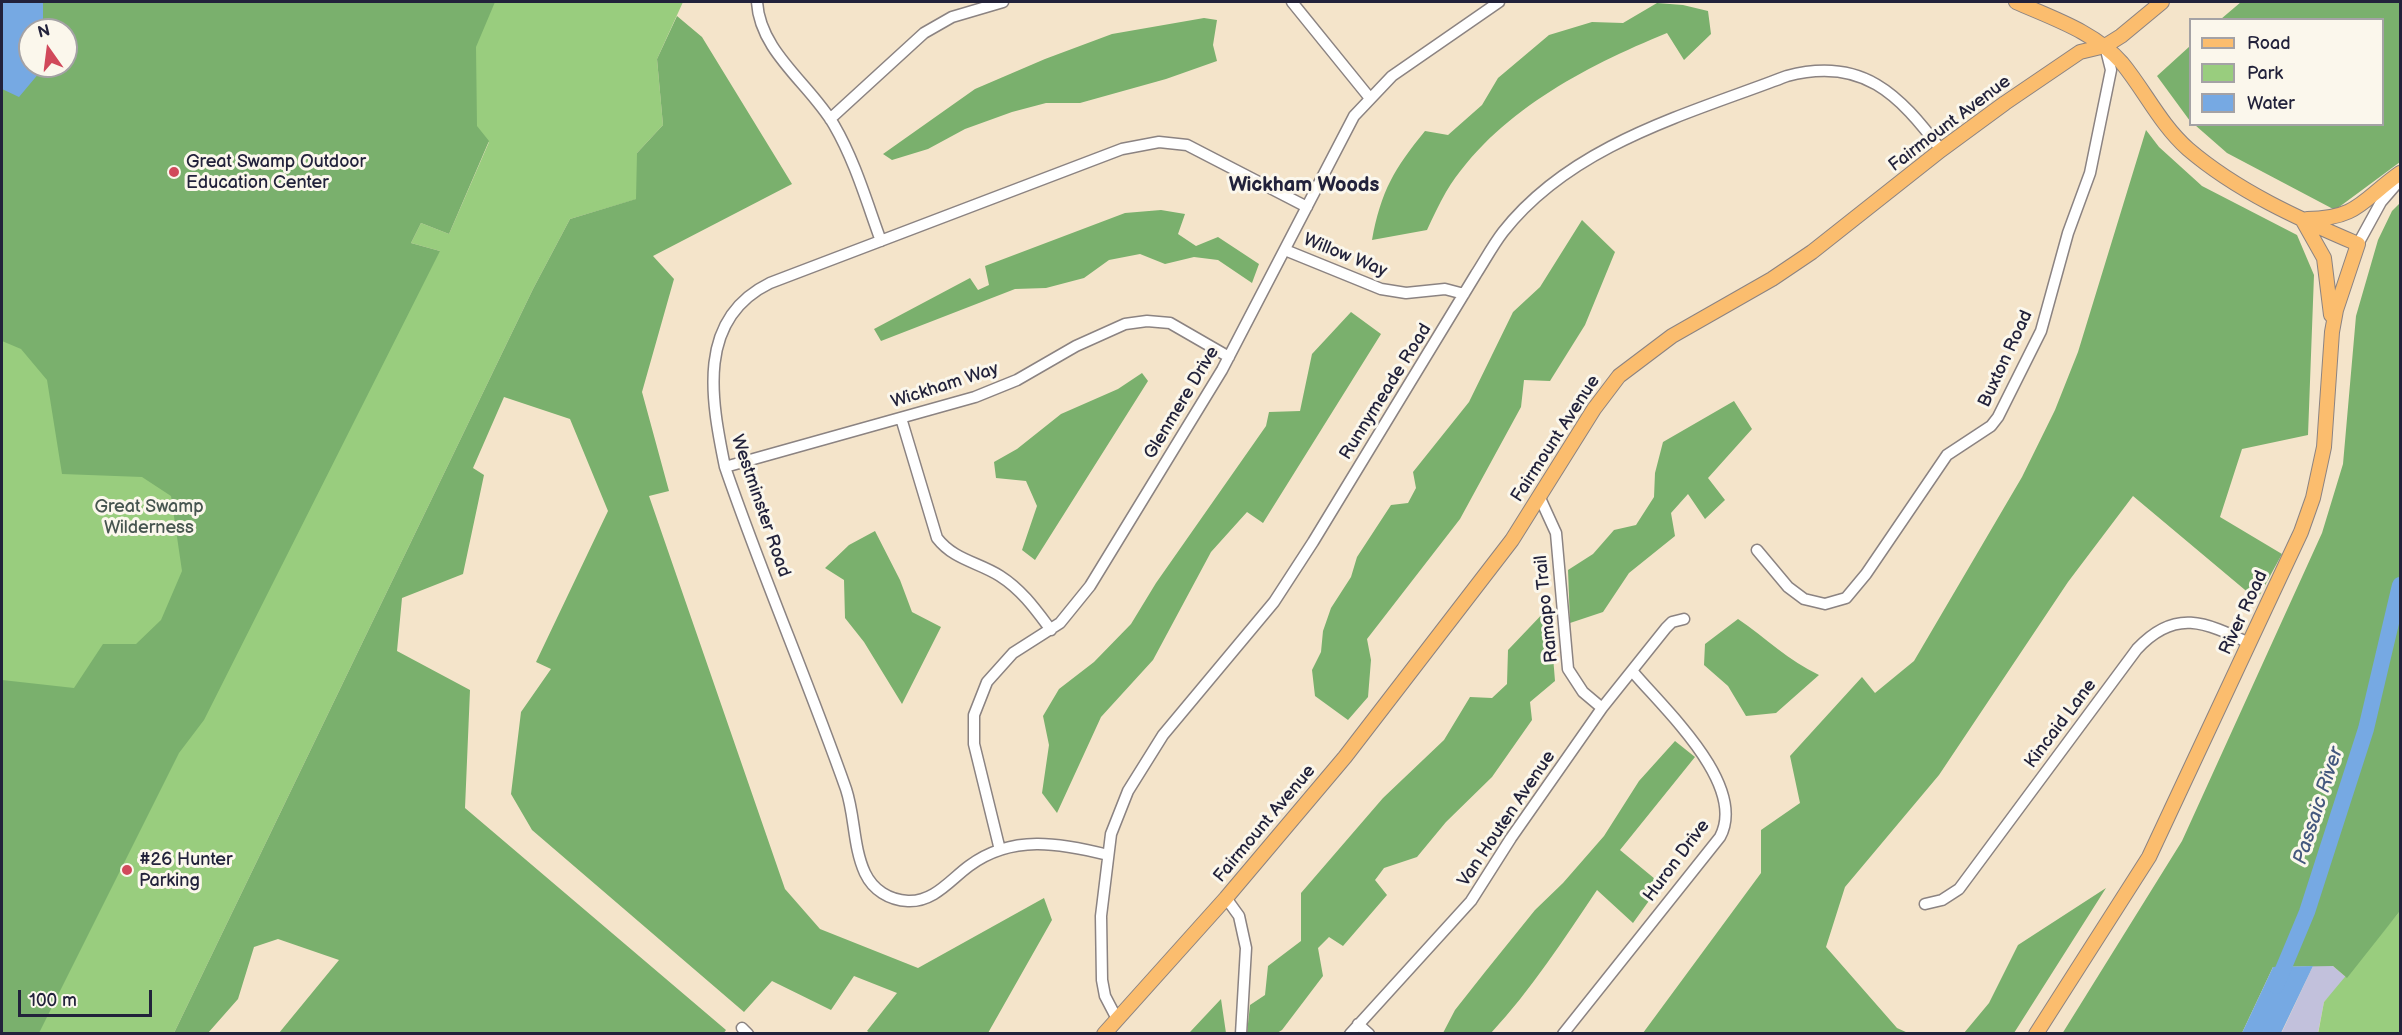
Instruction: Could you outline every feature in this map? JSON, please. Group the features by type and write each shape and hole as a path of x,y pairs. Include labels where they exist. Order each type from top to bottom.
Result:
{"main road":[{"path":"2016,2 2076,29 2104,46 2122,63 2159,118 2186,147 2234,183 2302,219 2358,244"},
{"name":"Fairmount Avenue","path":"1104,1034 1226,898 1351,749 1499,558 1540,498 1594,409 1619,376 1672,336 1765,283 1812,252 1941,150 2080,52 2104,46 2121,36 2162,2"},
{"path":"2302,219 2326,219 2346,214 2400,173"},
{"path":"2302,219 2324,258 2330,285 2332,332"},
{"name":"River Road","path":"2036,1034 2149,857 2301,532 2313,498 2326,431 2332,332 2344,282 2358,244"}],"street":[{"path":"757,2 760,24 770,43 830,118 850,159 882,241"},
{"path":"830,118 924,33 952,17 1003,2"},
{"path":"1292,2 1369,97"},
{"name":"Glenmere Drive","path":"1000,850 974,744 973,728 976,709 987,682 1004,660 1051,630 1067,616 1090,586 1229,357 1354,116 1369,97 1392,76 1499,2"},
{"name":"Buxton Road","path":"1757,550 1788,587 1804,599 1825,604 1846,598 1866,574 1947,455 1991,426 1998,417 2041,331 2068,233 2090,173 2111,70 2104,46"},
{"name":"Runnymeade Road","path":"1117,1019 1105,996 1102,980 1101,916 1111,834 1135,776 1163,735 1274,602 1504,231 1531,203 1582,164 1637,133 1787,76 1816,70 1862,76 1881,85 1915,115 1941,150"},
{"name":"Westminster Road","path":"1108,855 1057,844 1026,844 1000,850 969,866 933,895 916,901 885,895 870,882 860,857 847,791 725,466 717,426 714,391 716,352 726,321 756,290 1122,149 1146,143 1173,143 1198,149 1307,207"},
{"name":"River Road","path":"2358,244 2381,202 2400,180"},
{"name":"Willow Way","path":"1286,250 1349,273 1381,289 1406,293 1445,290 1464,294"},
{"name":"Wickham Way","path":"725,466 975,397 1017,380 1076,346 1125,324 1147,321 1170,323 1229,357"},
{"path":"902,418 937,538 950,552 984,567 1017,589 1051,630"},
{"name":"Ramapo Trail","path":"1540,498 1556,533 1568,669 1583,692 1602,708"},
{"name":"Van Houten Avenue","path":"1350,1034 1471,902 1511,838 1602,708 1666,628 1672,622 1684,619"},
{"name":"Kincaid Lane","path":"1925,904 1942,900 1959,889 2137,649 2155,632 2175,623 2197,623 2249,643"},
{"name":"Huron Drive","path":"1563,1034 1720,837 1726,819 1723,796 1707,760 1633,672"},
{"path":"1226,898 1239,916 1246,948 1241,1034"},
{"path":"1358,1024 1368,1034"}],"shaded area":[{"path":"2313,966 2333,966 2347,978 2324,1002 2318,1033 2281,1034"}],"green space":[{"name":"Great Swamp Wilderness","path":"2,2 683,2 657,59 663,125 637,153 637,199 570,219 533,289 174,1033 2,1034","holes":["489,142 449,234 421,223 411,243 440,251 123,337"]},
{"path":"2,2 495,2 476,47 477,126 489,141 449,234 421,223 411,243 440,251 204,720 179,753 39,1033 2,1033 2,680 74,688 103,644 136,644 161,620 182,571 171,496 142,477 62,474 47,380 21,349 2,341"},
{"path":"2241,2 2400,2 2400,162 2335,210 2227,153 2196,126 2384,126 2384,18 2222,18"},
{"path":"1657,3 1683,5 1708,11 1711,34 1684,60 1667,33 1574,77 1516,116 1490,139 1466,164 1446,192 1427,230 1372,240 1390,181 1425,131 1448,135 1482,105 1498,78 1549,35 1592,22 1623,23"},
{"path":"677,16 702,37 792,184 653,256 674,279 642,392 669,491 649,496 785,889 820,929 918,968 1044,898 1052,920 988,1033 870,1033 867,1031 897,993 854,976 831,1010 772,981 744,1012 532,830 511,794 521,712 551,669 536,662 608,511 570,419 504,397 473,468 484,475 463,574 402,598 397,651 470,690 465,808 726,1030 723,1034 279,1033 339,960 278,939 254,947 238,999 208,1033 174,1033 533,289 570,219 636,199 637,153 663,125 657,59"},
{"path":"1204,18 1217,20 1213,45 1217,61 1166,79 1080,103 1046,103 1012,112 965,129 928,149 892,160 883,154 975,89 1045,59 1112,34"},
{"path":"2189,47 2189,120 2157,76"},
{"path":"2146,130 2159,147 2202,186 2297,235 2314,275 2308,435 2242,449 2220,517 2282,554 2257,600 2133,496 2068,582 1939,775 1845,887 1826,947 1897,1028 1908,1033 1643,1033 1761,873 1761,830 1800,803 1790,756 1862,677 1875,693 1914,661 2022,477 2055,410 2078,352"},
{"path":"2400,203 2400,911 2347,978 2333,966 2273,967 2242,1033 2062,1034 2182,841 2322,533 2343,464 2356,316 2378,240 2392,211"},
{"path":"1161,210 1185,214 1178,234 1196,246 1218,237 1259,264 1252,283 1218,260 1194,257 1165,264 1140,254 1109,260 1084,278 1046,288 1015,289 881,341 874,329 970,278 978,290 989,285 985,266 1125,213"},
{"path":"1582,220 1615,252 1585,325 1550,381 1524,380 1521,407 1460,519 1367,639 1371,660 1368,697 1348,720 1315,696 1312,670 1321,652 1323,631 1331,608 1351,577 1357,557 1391,505 1408,503 1416,488 1413,472 1469,402 1513,312 1540,287"},
{"path":"1351,312 1381,334 1263,523 1247,512 1211,552 1153,660 1101,717 1057,813 1042,793 1049,745 1043,716 1059,689 1094,662 1131,624 1156,583 1266,426 1269,412 1300,411 1312,354"},
{"path":"1142,373 1148,381 1035,560 1022,550 1037,506 1026,481 996,478 994,462 1017,449 1061,414 1118,389"},
{"path":"1734,401 1752,429 1708,478 1725,500 1705,519 1688,494 1671,513 1675,536 1629,573 1603,612 1570,623 1568,570 1593,554 1614,530 1636,525 1654,497 1655,473 1663,442"},
{"path":"875,531 900,580 912,612 941,627 902,704 864,642 845,618 844,580 825,568 849,545"},
{"path":"1549,607 1555,681 1530,702 1532,720 1492,777 1446,822 1417,857 1384,868 1375,880 1387,895 1343,946 1329,937 1318,948 1323,976 1282,1030 1277,1033 1247,1033 1250,1005 1265,995 1268,966 1301,941 1301,893 1383,798 1444,740 1470,697 1492,698 1507,684 1508,650"},
{"path":"1738,619 1788,656 1819,675 1776,713 1746,716 1728,686 1704,665 1705,644"},
{"path":"1675,741 1695,757 1620,850 1661,884 1633,923 1597,890 1533,982 1491,1033 1443,1033 1455,1010 1485,972 1535,910 1563,883 1604,836 1639,781"},
{"path":"2106,888 2014,1033 1964,1033 1989,1003 2018,945"},
{"path":"2400,911 2400,1033 2318,1034 2324,1002"},
{"path":"1221,999 1226,1033 1189,1033 1190,1032"}],"water":[{"path":"2,2 43,2 43,18 18,18 18,78 35,78 19,97 2,89"},
{"path":"2313,966 2281,1033 2242,1033 2273,967"}],"waterway":[{"name":"Passaic River","path":"2276,986 2307,912 2366,729 2400,585"}],"place":[{"name":"Great Swamp Outdoor Education Center","path":"174,172"},
{"name":"#26 Hunter Parking","path":"127,870"}],"district":[{"name":"Wickham Woods","path":"1304,186"}]}
